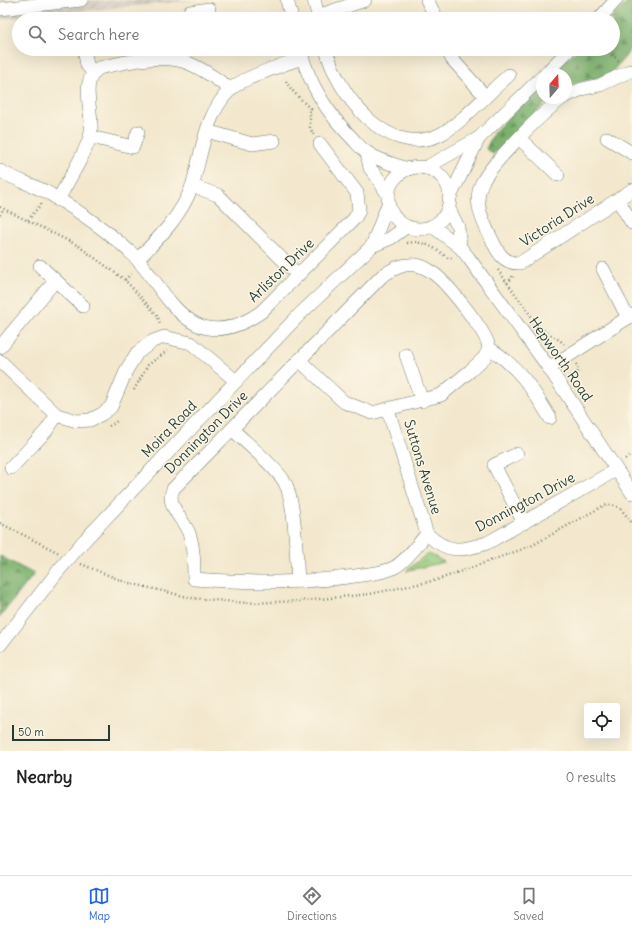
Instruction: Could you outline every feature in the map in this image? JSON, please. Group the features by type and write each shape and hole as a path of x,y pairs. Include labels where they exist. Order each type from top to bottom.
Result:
{"street":[{"path":"0,9 81,0"},
{"path":"287,0 290,12"},
{"path":"314,0 317,12"},
{"path":"334,12 365,0"},
{"path":"427,0 433,12"},
{"path":"605,12 616,0"},
{"path":"190,12 209,9"},
{"path":"85,56 87,65 93,72"},
{"path":"53,197 91,137 88,82 93,72 99,68 119,64 164,59 173,56"},
{"path":"181,56 187,63 205,72 230,89"},
{"path":"138,259 172,222 192,186 207,131 220,102 230,89 297,56"},
{"path":"302,56 316,92 332,116 367,153 408,169 425,168 479,138 536,83"},
{"path":"328,56 333,70 350,99 372,122 392,136 413,140 426,139 439,135 457,123 508,75"},
{"path":"450,56 485,96"},
{"path":"551,68 563,56"},
{"path":"572,93 582,89 600,85 631,70"},
{"name":"Victoria Drive","path":"554,104 492,169 481,185 479,206 482,220 499,254 507,261 520,263 632,190"},
{"path":"207,131 252,144 274,141"},
{"path":"91,137 133,147 138,132"},
{"path":"367,153 370,168 377,177 388,200 392,214 406,227 424,229 432,226 445,215 479,138"},
{"path":"607,138 632,153"},
{"path":"520,139 558,175"},
{"name":"Arliston Drive","path":"0,171 53,197 106,232 138,259 182,315 197,324 216,328 234,327 253,318 261,312 349,226 359,210 357,193 320,144"},
{"path":"425,168 440,176 448,191 449,203 458,227 460,247"},
{"path":"388,200 394,181 408,169"},
{"path":"192,186 218,195 298,275"},
{"name":"Moira Road","path":"372,246 388,200"},
{"path":"618,200 632,223"},
{"name":"Hepworth Road","path":"432,226 460,247 549,368 632,493"},
{"name":"Moira Road","path":"0,645 82,543 300,314 372,246 392,238 406,227"},
{"name":"Donnington Drive","path":"489,348 489,342 478,325 434,273 426,268 408,265 395,267 382,276 177,483 171,494 173,508 189,534 193,548 194,579 253,583 340,578 386,572 396,567 427,534 444,546 454,550 465,550 487,543 616,470"},
{"path":"40,266 82,306"},
{"path":"549,368 630,316 603,269"},
{"path":"0,347 18,328 37,301 55,281"},
{"path":"0,361 57,415 77,421 90,420 111,407 127,369 137,353 152,341 164,337 191,343 236,381"},
{"path":"299,360 344,402 372,413 441,396 452,388 485,357 489,348 515,367 528,382 550,418"},
{"path":"406,355 422,401"},
{"name":"Suttons Avenue","path":"388,410 427,534"},
{"path":"11,468 46,431 57,415"},
{"path":"232,429 279,474 288,488 292,507 298,581"},
{"path":"517,454 494,465 524,523"}],"path":[{"path":"614,56 631,70"},
{"path":"286,81 291,91 303,99 310,109 310,128 320,144"},
{"path":"310,109 314,107"},
{"path":"28,220 53,197"},
{"path":"0,215 1,208 77,245 125,280 157,315 168,351 148,365 137,382 132,395"},
{"path":"403,244 420,242 433,246 448,258"},
{"path":"507,283 539,327 548,335 561,341"},
{"path":"90,420 93,426 103,428 115,423 122,413"},
{"path":"592,512 611,504 618,506 632,523"}],"shaded area":[{"path":"0,0 198,0 73,12 12,12 12,18 0,19"}],"green space":[{"path":"630,0 632,0 632,46 625,57 608,76 576,83 572,85 572,68 558,68 571,56 620,56 620,12 617,12"},
{"path":"536,90 536,104 545,104 493,154 486,149 494,132"},
{"path":"428,553 444,562 406,571"},
{"path":"0,556 34,574 0,617"}]}
